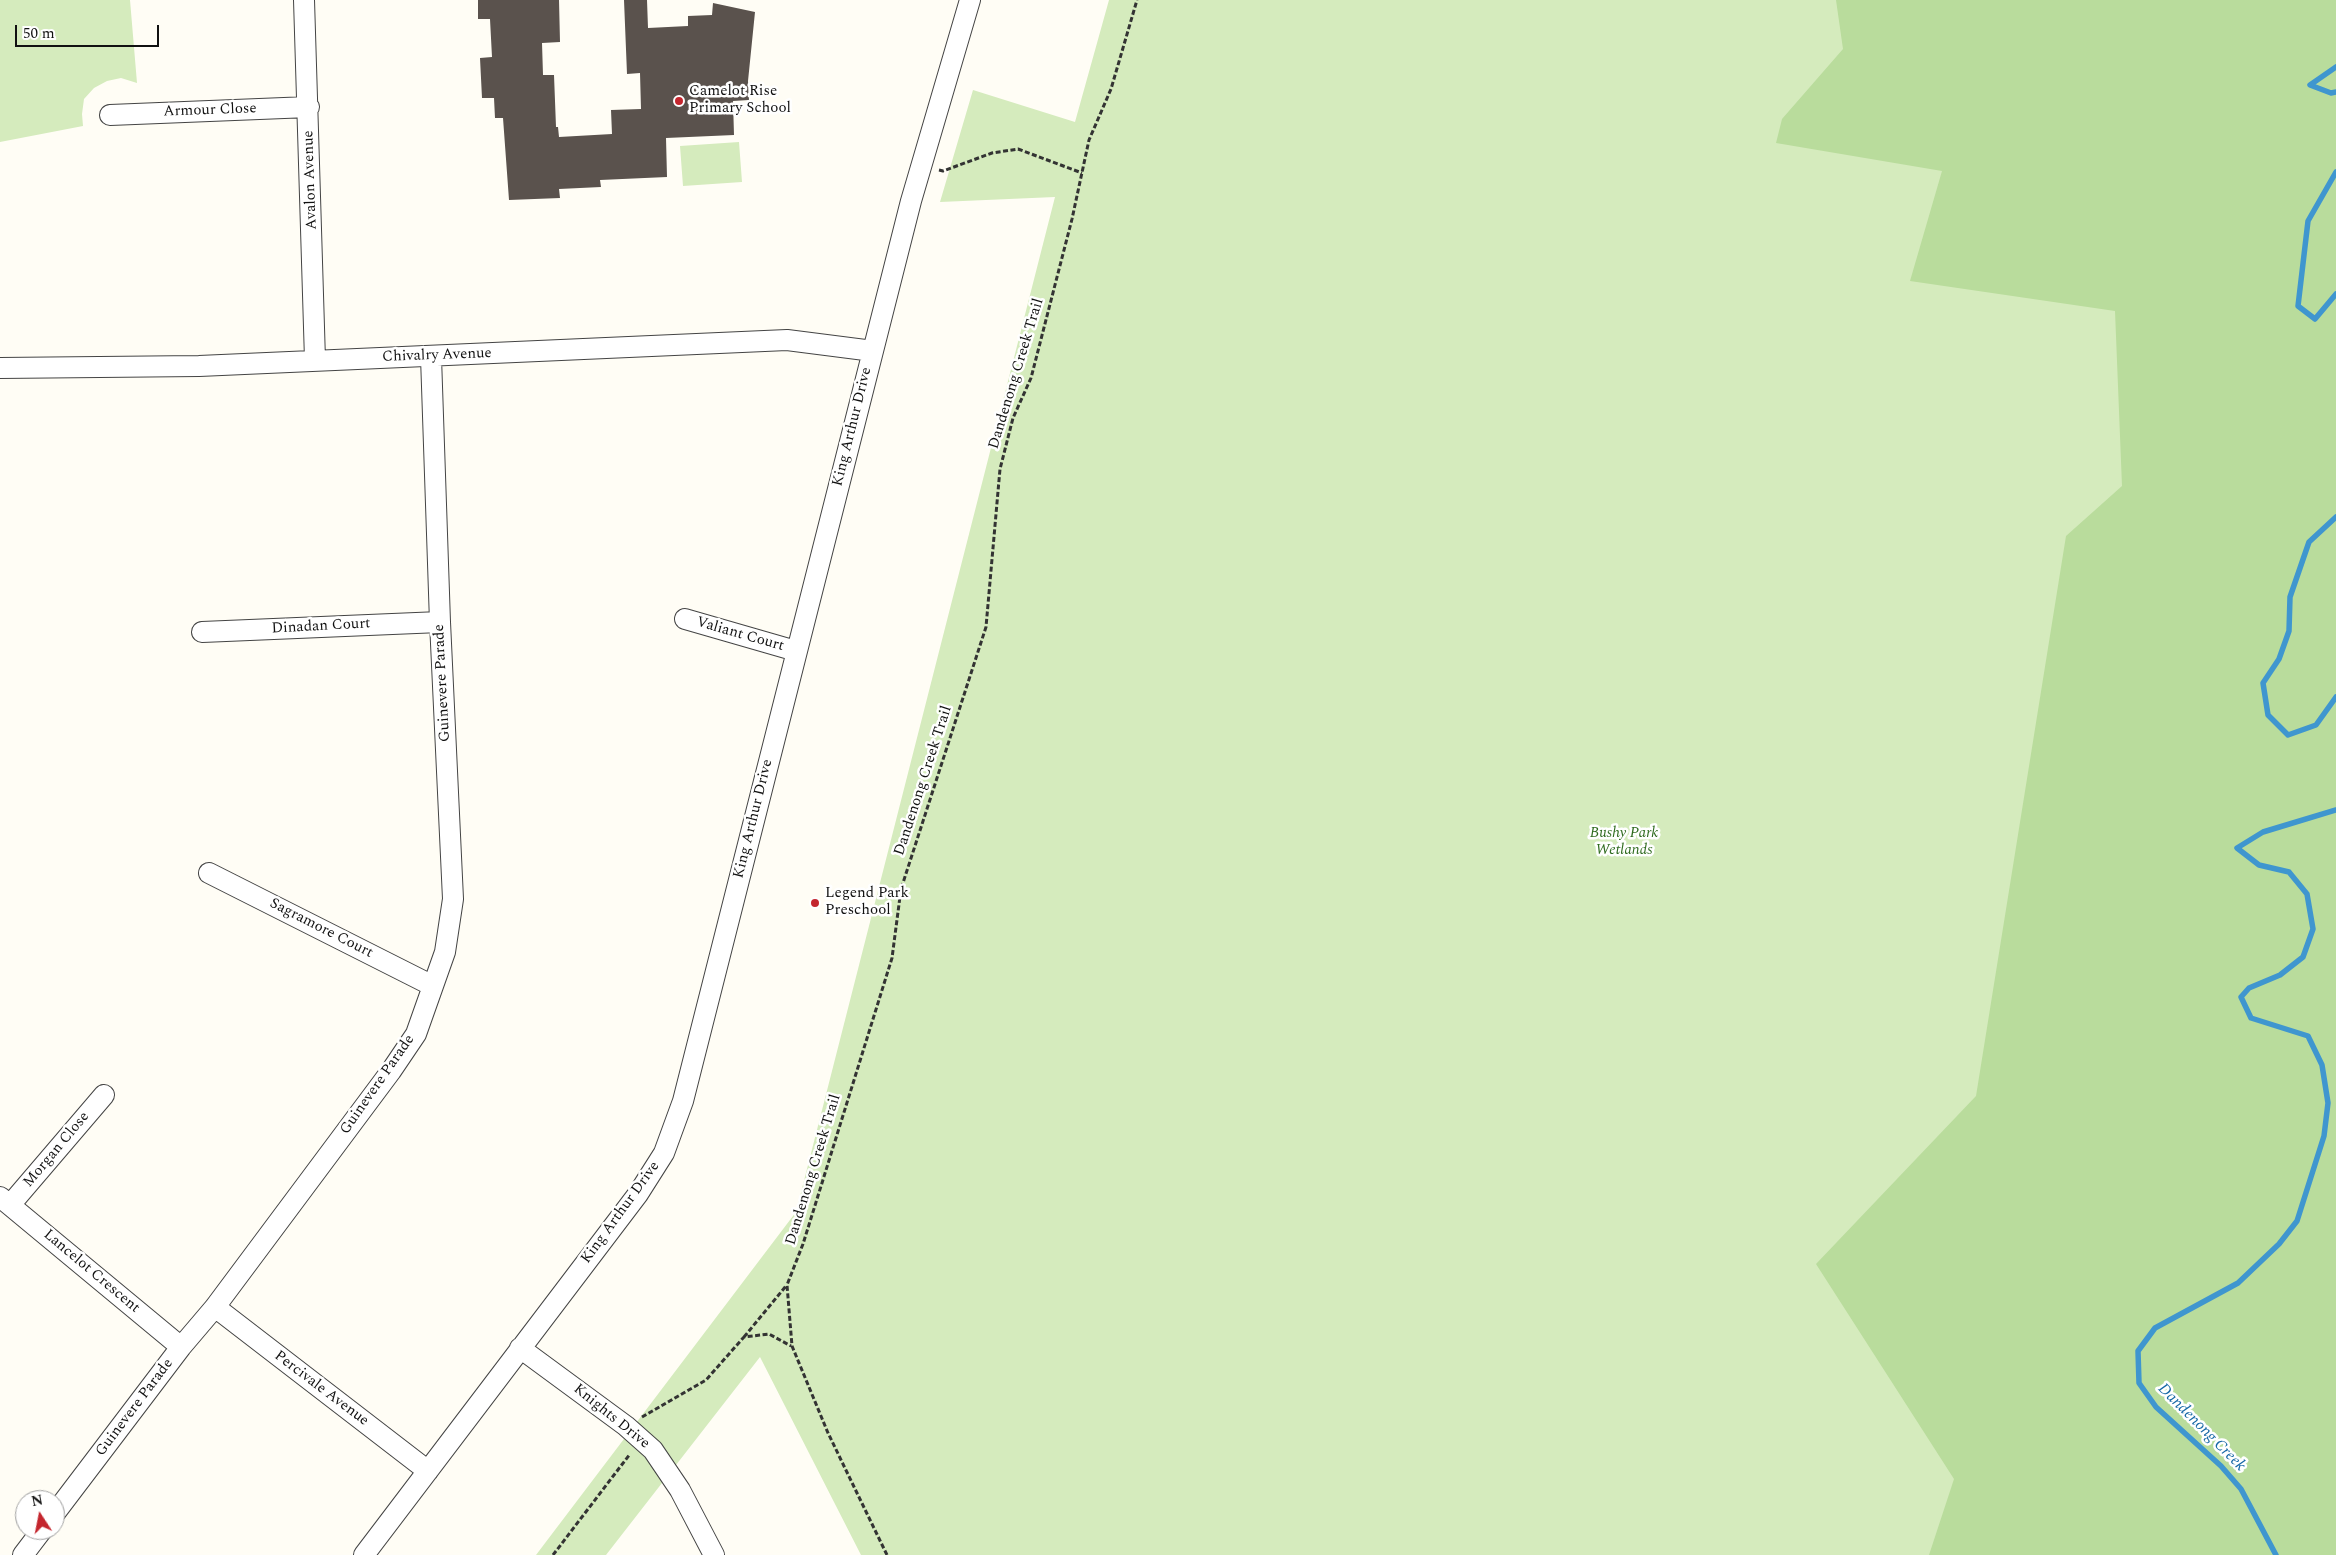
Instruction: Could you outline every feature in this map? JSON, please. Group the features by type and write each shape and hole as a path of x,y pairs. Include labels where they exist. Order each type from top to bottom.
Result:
{"street":[{"name":"Avalon Avenue","path":"304,0 309,107 315,360"},
{"name":"King Arthur Drive","path":"364,1555 638,1194 664,1153 683,1101 873,351 921,167 970,0"},
{"name":"Armour Close","path":"110,115 309,107"},
{"name":"Chivalry Avenue","path":"0,368 199,366 787,340 873,351"},
{"name":"Guinevere Parade","path":"65,1500 181,1347 215,1307 391,1071 416,1034 444,952 453,899 440,622 431,357"},
{"name":"Valiant Court","path":"685,619 796,650"},
{"name":"Dinadan Court","path":"202,632 440,622"},
{"name":"Sagramore Court","path":"209,873 433,986"},
{"name":"Morgan Close","path":"5,1201 104,1094"},
{"name":"Lancelot Crescent","path":"5,1201 181,1347"},
{"name":"Percivale Avenue","path":"215,1307 428,1470"},
{"name":"Knights Drive","path":"520,1348 626,1426 653,1450 680,1490 714,1555"},
{"path":"23,1555 34,1540"}],"path":[{"name":"Dandenong Creek Trail","path":"887,1555 828,1433 792,1346 787,1285 803,1244 892,958 901,889 986,627 990,563 1000,469 1013,418 1031,378 1089,140 1111,89 1137,0"},
{"path":"921,167 943,170 992,153 1018,149 1082,173"},
{"path":"626,1426 706,1380 787,1285"},
{"path":"744,1337 769,1334 792,1346"},
{"path":"553,1555 642,1440"}],"green space":[{"path":"0,0 130,0 137,83 121,78 107,81 94,88 84,99 83,126 0,142"},
{"name":"Bushy Park Wetlands","path":"1109,0 2336,0 2223,1555 861,1555 760,1357 606,1555 536,1555 796,1212 1055,197 940,202 973,90 1075,122"},
{"path":"1836,0 2336,0 2336,1555 1929,1555 1954,1479 1816,1264 1976,1096 2066,536 2122,486 2115,311 1910,281 1942,171 1776,143 1782,119 1843,49"},
{"path":"739,142 742,182 683,186 680,146"}],"building":[{"path":"478,0 559,0 560,42 542,43 543,75 554,75 556,127 558,127 559,137 612,134 611,110 641,109 640,73 627,74 624,0 647,0 648,28 688,26 688,16 712,15 713,3 755,12 748,81 749,100 733,101 734,135 666,138 667,177 600,180 601,187 559,189 560,198 509,200 503,118 495,118 494,98 482,98 480,58 492,57 490,19 478,19"}],"waterway":[{"name":"Dandenong Creek","path":"2336,67 2310,85 2331,93 2336,92"},
{"name":"Dandenong Creek","path":"2336,172 2308,221 2298,306 2315,319 2336,294"},
{"name":"Dandenong Creek","path":"2336,517 2309,542 2290,597 2289,631 2279,659 2263,683 2268,715 2288,735 2316,725 2336,697"},
{"name":"Dandenong Creek","path":"2276,1555 2241,1489 2221,1466 2156,1407 2139,1383 2138,1351 2155,1328 2238,1283 2279,1244 2297,1221 2324,1136 2328,1103 2322,1065 2308,1036 2251,1018 2241,997 2249,988 2280,975 2303,957 2313,929 2307,894 2289,872 2259,865 2237,848 2263,832 2336,810"}],"place":[{"name":"Camelot Rise Primary School","path":"679,101"},
{"name":"Legend Park Preschool","path":"815,903"}]}
